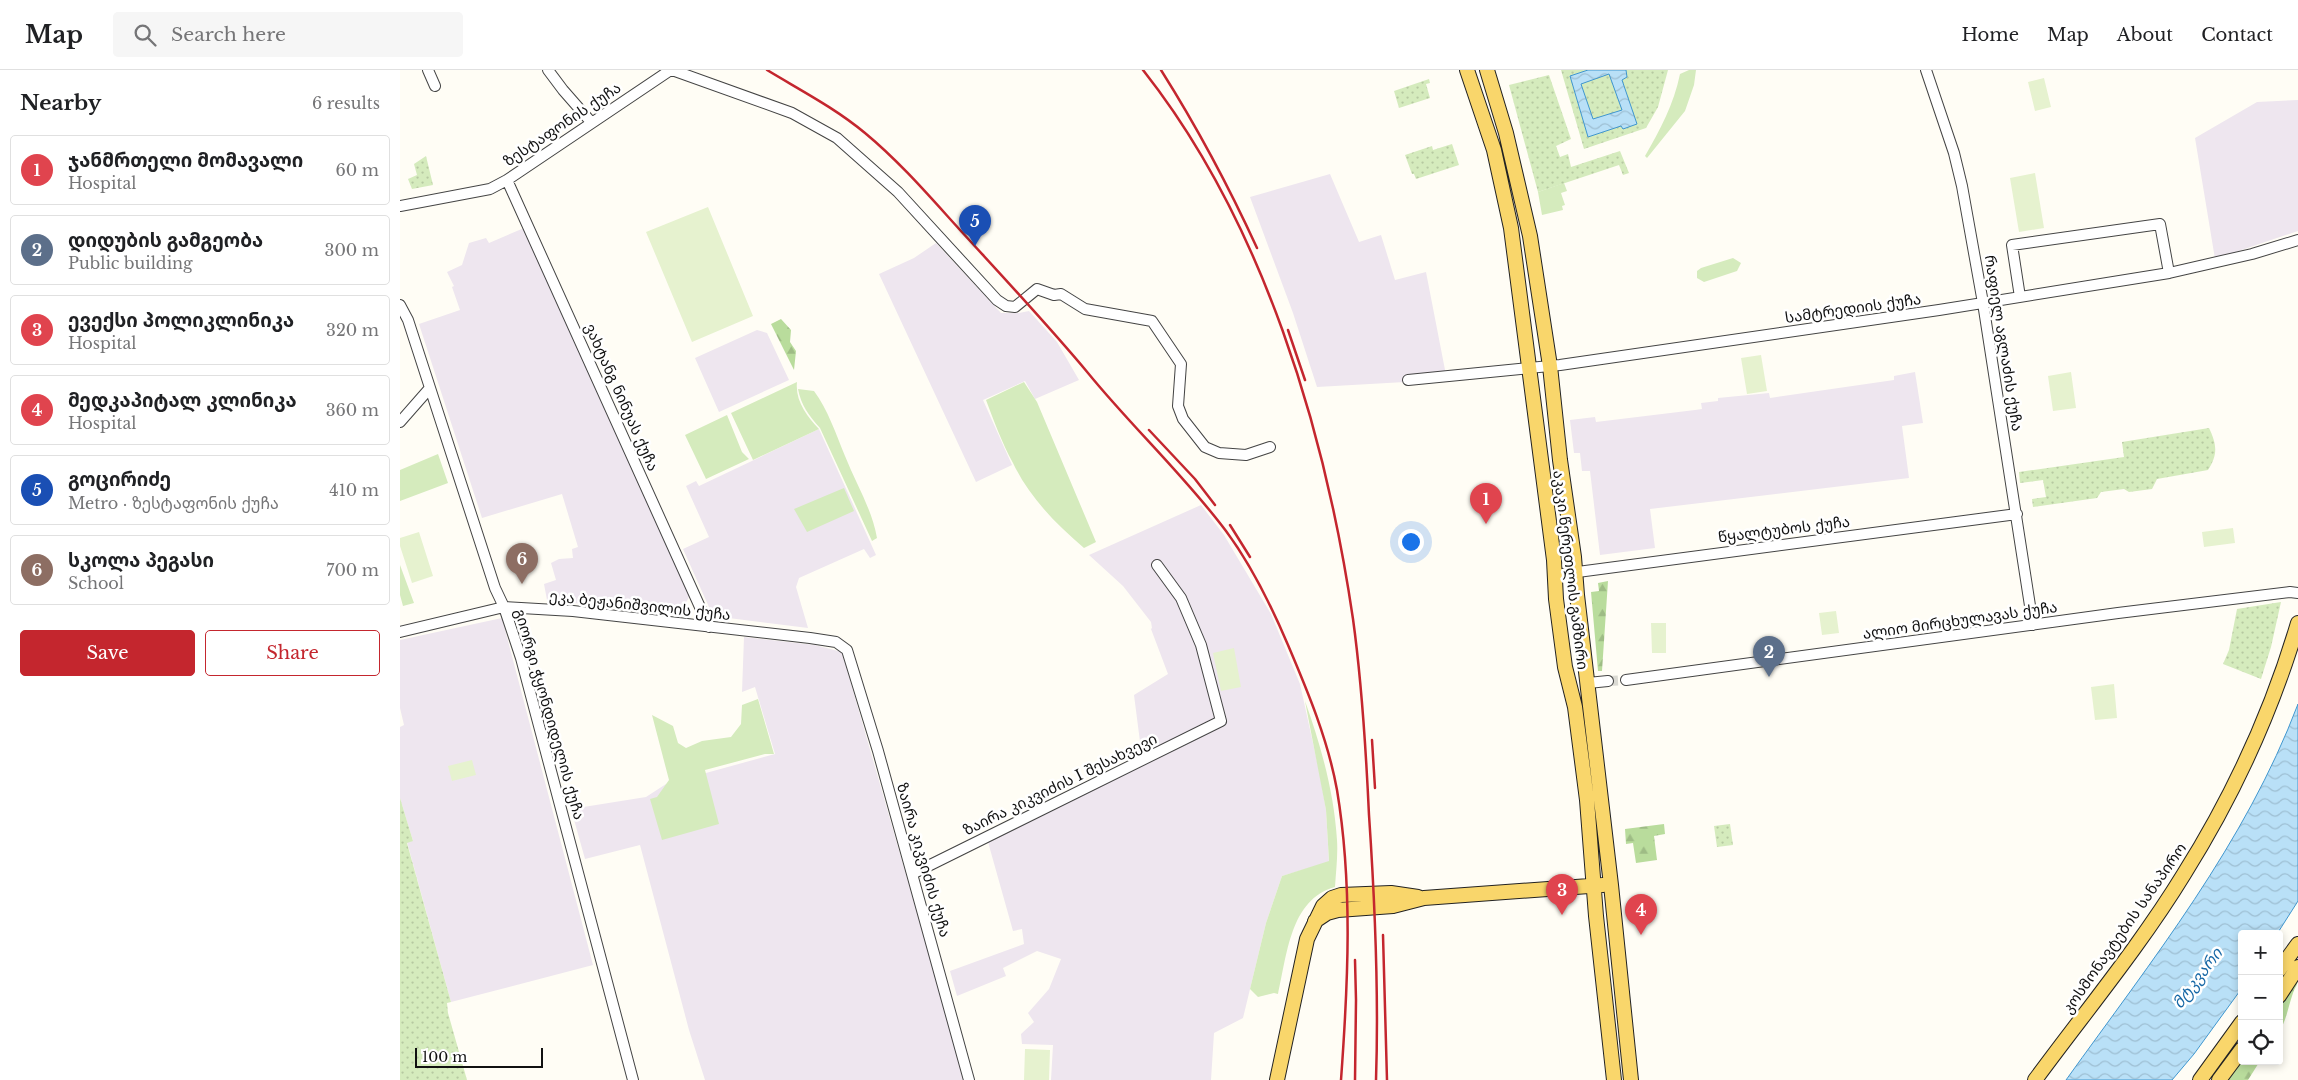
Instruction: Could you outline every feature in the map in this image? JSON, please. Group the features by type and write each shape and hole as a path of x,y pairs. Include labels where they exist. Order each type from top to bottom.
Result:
{"main road":[{"name":"აკაკი წერეთლის გამზირი","path":"1468,70 1486,119 1503,186 1511,228 1530,369 1565,667 1575,707 1587,800 1614,1080"},
{"name":"აკაკი წერეთლის გამზირი","path":"1487,70 1506,133 1522,199 1550,366 1557,441 1576,572 1631,1080"},
{"name":"კოსმონავტების სანაპირო","path":"2034,1080 2159,911 2203,843 2245,763 2283,669 2298,623"},
{"path":"1277,1080 1307,939 1323,906 1332,898 1341,895 1391,893 1424,898 1611,885"},
{"path":"2283,965 2298,944"},
{"path":"2283,990 2298,967"},
{"path":"2200,1080 2238,1028"},
{"path":"2219,1080 2238,1054"}],"street":[{"path":"428,70 435,86"},
{"path":"548,70 562,90 591,122"},
{"name":"ზესტაფონის ქუჩა","path":"400,206 490,189 507,180 669,70 689,75 792,113 837,138 898,192 997,300 1006,306 1015,307 1037,289 1054,295 1061,294 1085,309 1152,321 1181,364 1178,406 1183,419 1205,447 1219,453 1246,455 1270,446"},
{"name":"რაფიელ აგლაძის ქუჩა","path":"1926,70 1960,173 1984,303 2033,625"},
{"name":"ვახტანგ ნინუას ქუჩა","path":"507,180 709,627"},
{"path":"2020,296 2012,245 2068,236 2160,224 2169,273"},
{"name":"სამტრედიის ქუჩა","path":"1408,380 1530,369 1984,303 2169,273 2252,254 2298,240"},
{"name":"გიორგი ჭყონდიდელის ქუჩა","path":"400,305 408,320 495,588 504,607 521,658 633,1080"},
{"path":"400,422 429,389"},
{"name":"წყალტუბოს ქუჩა","path":"1555,575 2017,514"},
{"name":"ზაირა კიკვიძის I შესახვევი","path":"912,874 1220,721 1201,645 1181,598 1157,566"},
{"name":"ალიო მირცხულავას ქუჩა","path":"1626,680 2033,625 2235,599 2298,593"},
{"name":"ეკა ბეჟანიშვილის ქუჩა","path":"400,632 504,607 573,612 829,641 836,642 847,650"},
{"name":"ზაირა კიკვიძის ქუჩა","path":"847,650 875,742 969,1080"},
{"path":"1588,683 1608,681"}],"shaded area":[{"path":"2298,100 2298,231 2215,259 2195,138 2257,102"},
{"path":"1330,174 1359,242 1381,235 1395,280 1426,272 1446,375 1405,382 1317,387 1293,313 1250,197"},
{"path":"524,228 689,588 689,597 682,610 673,614 547,600 544,584 556,580 551,563 559,559 573,558 572,549 578,547 562,494 482,518 419,324 460,310 452,287 454,286 447,272 462,265 469,243 486,238 489,243"},
{"path":"936,243 1001,313 1029,311 1057,342 1079,380 1035,399 1025,381 983,400 1012,465 976,482 879,274 914,258"},
{"path":"757,330 767,333 789,380 719,412 695,358"},
{"path":"1915,372 1923,423 1902,426 1909,478 1650,509 1655,548 1600,555 1590,471 1582,471 1580,453 1574,453 1570,420 1595,417 1596,422 1695,410 1702,409 1701,403 1718,401 1718,398 1769,393 1770,398 1894,380 1894,376"},
{"path":"819,429 876,555 870,558 864,549 799,578 796,587 808,628 713,616 683,549 709,537 686,486 696,481 699,486"},
{"path":"1201,505 1224,535 1271,614 1300,684 1326,810 1329,862 1282,876 1266,923 1243,1018 1214,1033 1211,1080 1051,1080 1053,1045 1022,1044 1021,1034 1034,1022 1028,1013 1049,989 1061,959 1037,951 1003,968 1006,976 957,996 950,971 1024,944 1022,929 1013,931 988,842 1143,765 1134,695 1168,674 1151,629 1151,622 1123,586 1089,555"},
{"path":"502,618 593,965 451,1002 407,842 413,841 400,798 400,727 404,725 400,708 400,640"},
{"path":"744,637 815,645 842,652 965,1080 705,1080 689,1030 640,845 585,859 571,809 646,797 666,784 775,754 755,687 742,692"}],"green space":[{"path":"1561,70 1668,70 1658,107 1646,128 1584,149"},
{"path":"1689,70 1696,70 1694,85 1685,111 1647,158 1645,156 1670,106 1680,74"},
{"path":"1549,75 1571,139 1556,146 1560,157 1568,154 1571,167 1620,151 1629,173 1623,175 1619,165 1538,192 1509,85"},
{"path":"2044,78 2051,107 2035,111 2028,82"},
{"path":"1429,79 1430,83 1426,84 1430,98 1399,108 1394,91"},
{"path":"1452,144 1459,165 1416,179 1414,174 1412,174 1405,155 1432,146 1433,150"},
{"path":"426,156 433,185 412,189 408,179 417,175 414,164"},
{"path":"2035,173 2044,228 2019,232 2010,178"},
{"path":"1564,183 1567,191 1561,193 1565,205 1562,206 1563,210 1542,215 1538,192"},
{"path":"708,207 753,316 692,342 646,232"},
{"path":"1733,258 1741,263 1737,271 1704,282 1697,278 1697,271 1701,268"},
{"path":"781,319 791,330 790,342 796,351 794,370 771,324"},
{"path":"1761,355 1767,391 1747,394 1741,358"},
{"path":"2071,372 2076,408 2053,411 2048,376"},
{"path":"797,382 800,402 819,429 753,460 731,413"},
{"path":"1024,382 1037,402 1096,542 1084,548 1053,520 1035,499 1019,475 1005,448 986,400"},
{"path":"798,389 814,391 828,414 875,527 877,538 872,541 820,428 806,410"},
{"path":"727,415 742,452 749,459 706,479 685,435"},
{"path":"2209,428 2214,439 2215,454 2208,470 2157,479 2152,489 2129,492 2124,489 2101,492 2097,498 2033,507 2032,499 2046,497 2043,480 2020,483 2019,472 2124,457 2122,442"},
{"path":"438,454 448,483 400,501 400,470"},
{"path":"844,488 854,511 807,532 794,509"},
{"path":"2233,528 2235,543 2204,547 2202,532"},
{"path":"419,532 433,576 412,583 400,546 400,538"},
{"path":"400,565 414,603 403,606 400,595"},
{"path":"1608,581 1602,671 1598,671 1591,592 1599,591 1598,583"},
{"path":"2281,602 2271,647 2261,679 2223,664 2229,650 2237,609"},
{"path":"1836,611 1839,633 1822,635 1819,613"},
{"path":"1651,623 1666,623 1666,653 1652,653"},
{"path":"1234,648 1241,687 1221,691 1213,653"},
{"path":"2114,684 2117,718 2095,720 2091,687"},
{"path":"758,699 774,754 765,754 705,770 719,824 662,840 650,799 657,797 669,780 652,715 673,726 678,743 686,748 702,741 731,737 741,724 742,705"},
{"path":"1305,701 1321,752 1333,804 1337,846 1335,887 1320,893 1308,903 1300,916 1288,947 1278,994 1274,993 1258,997 1250,989 1266,923 1282,876 1329,861 1326,810"},
{"path":"472,760 476,775 452,781 448,766"},
{"path":"400,798 413,841 407,843 451,1002 447,1003 448,1013 467,1080 400,1080"},
{"path":"1664,824 1665,834 1654,836 1657,860 1636,863 1633,843 1626,844 1625,829"},
{"path":"1730,824 1733,845 1717,847 1714,826"},
{"path":"2298,978 2283,1025 2283,1001"},
{"path":"1025,1049 1050,1050 1049,1080 1024,1080"},
{"path":"2238,1065 2257,1065 2248,1080 2227,1080"}],"water":[{"path":"1588,70 1626,70 1627,77 1622,80 1637,124 1623,129 1621,126 1588,137 1570,76","holes":["1609,74 1622,110 1593,119 1581,84"]},
{"name":"მტკვარი","path":"2298,704 2298,901 2280,930 2238,930 2238,994 2194,1054 2172,1080 2066,1080 2194,900 2224,853 2276,755"}],"tunnel":[{"path":"1608,681 1626,680"}],"railway":[{"path":"767,70 842,115 878,144 903,168 1025,301 1122,413 1193,490 1226,531 1253,572 1282,630 1310,698 1323,735 1337,790 1345,862 1348,935 1346,1008 1341,1080"},
{"path":"1143,70 1185,129 1222,193 1255,260 1282,330 1306,402 1325,474 1341,547 1353,619 1361,692 1375,914 1377,981 1376,1080"},
{"path":"1161,70 1212,158 1257,248"},
{"path":"1288,330 1305,380"},
{"path":"1149,430 1195,479 1215,505"},
{"path":"1230,525 1250,557"},
{"path":"1372,740 1375,788"},
{"path":"1383,935 1387,1080"},
{"path":"1355,960 1355,1080"}],"place":[{"name":"გოცირიძე","path":"975,246"},
{"name":"ჯანმრთელი მომავალი","path":"1486,524"},
{"name":"სკოლა პეგასი","path":"522,584"},
{"name":"დიდუბის გამგეობა","path":"1769,677"},
{"name":"ევექსი პოლიკლინიკა","path":"1562,915"},
{"name":"მედკაპიტალ კლინიკა","path":"1641,935"}]}
